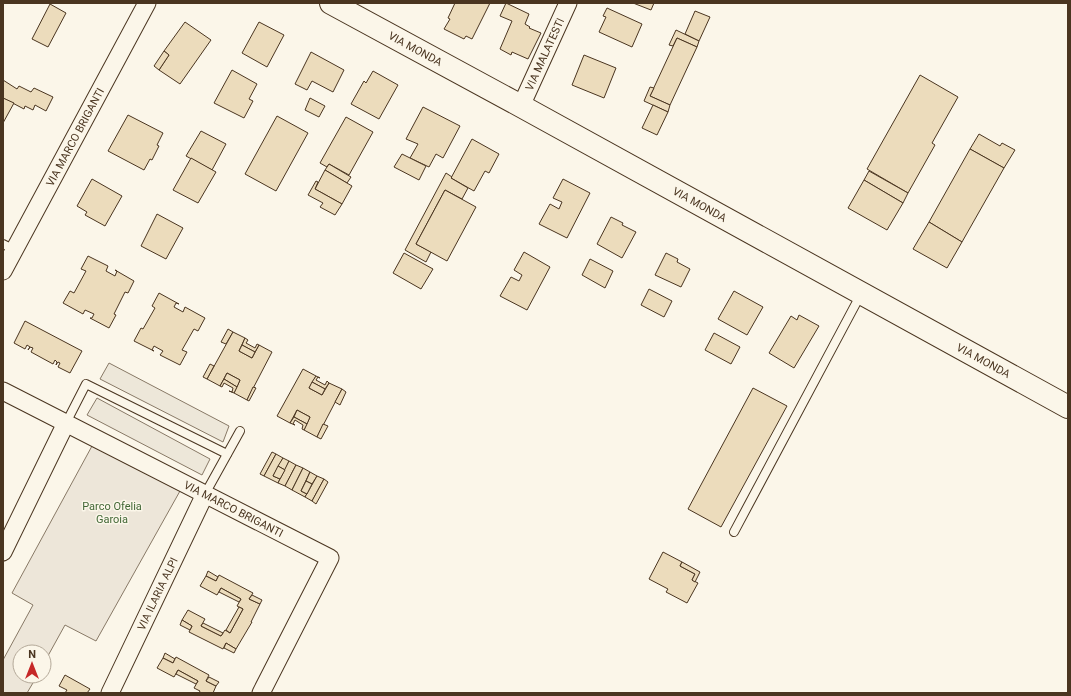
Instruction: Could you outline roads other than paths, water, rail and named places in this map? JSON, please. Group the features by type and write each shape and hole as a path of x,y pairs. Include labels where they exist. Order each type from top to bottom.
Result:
{"main road":[{"name":"VIA MONDA","path":"331,3 1068,407"}],"street":[{"name":"VIA MARCO BRIGANTI","path":"3,271 9,247 147,3"},
{"name":"VIA MALATESTI","path":"521,106 568,3"},
{"name":"VIA MARCO BRIGANTI","path":"3,391 330,558 261,693"},
{"path":"3,552 66,423"},
{"name":"VIA ILARIA ALPI","path":"110,693 205,494"}],"lane":[{"path":"734,532 862,293"},
{"path":"66,423 86,384 227,454"},
{"path":"205,494 240,431"}],"park label":[{"name":"Parco Ofelia Garoia","path":"112,512"}]}
